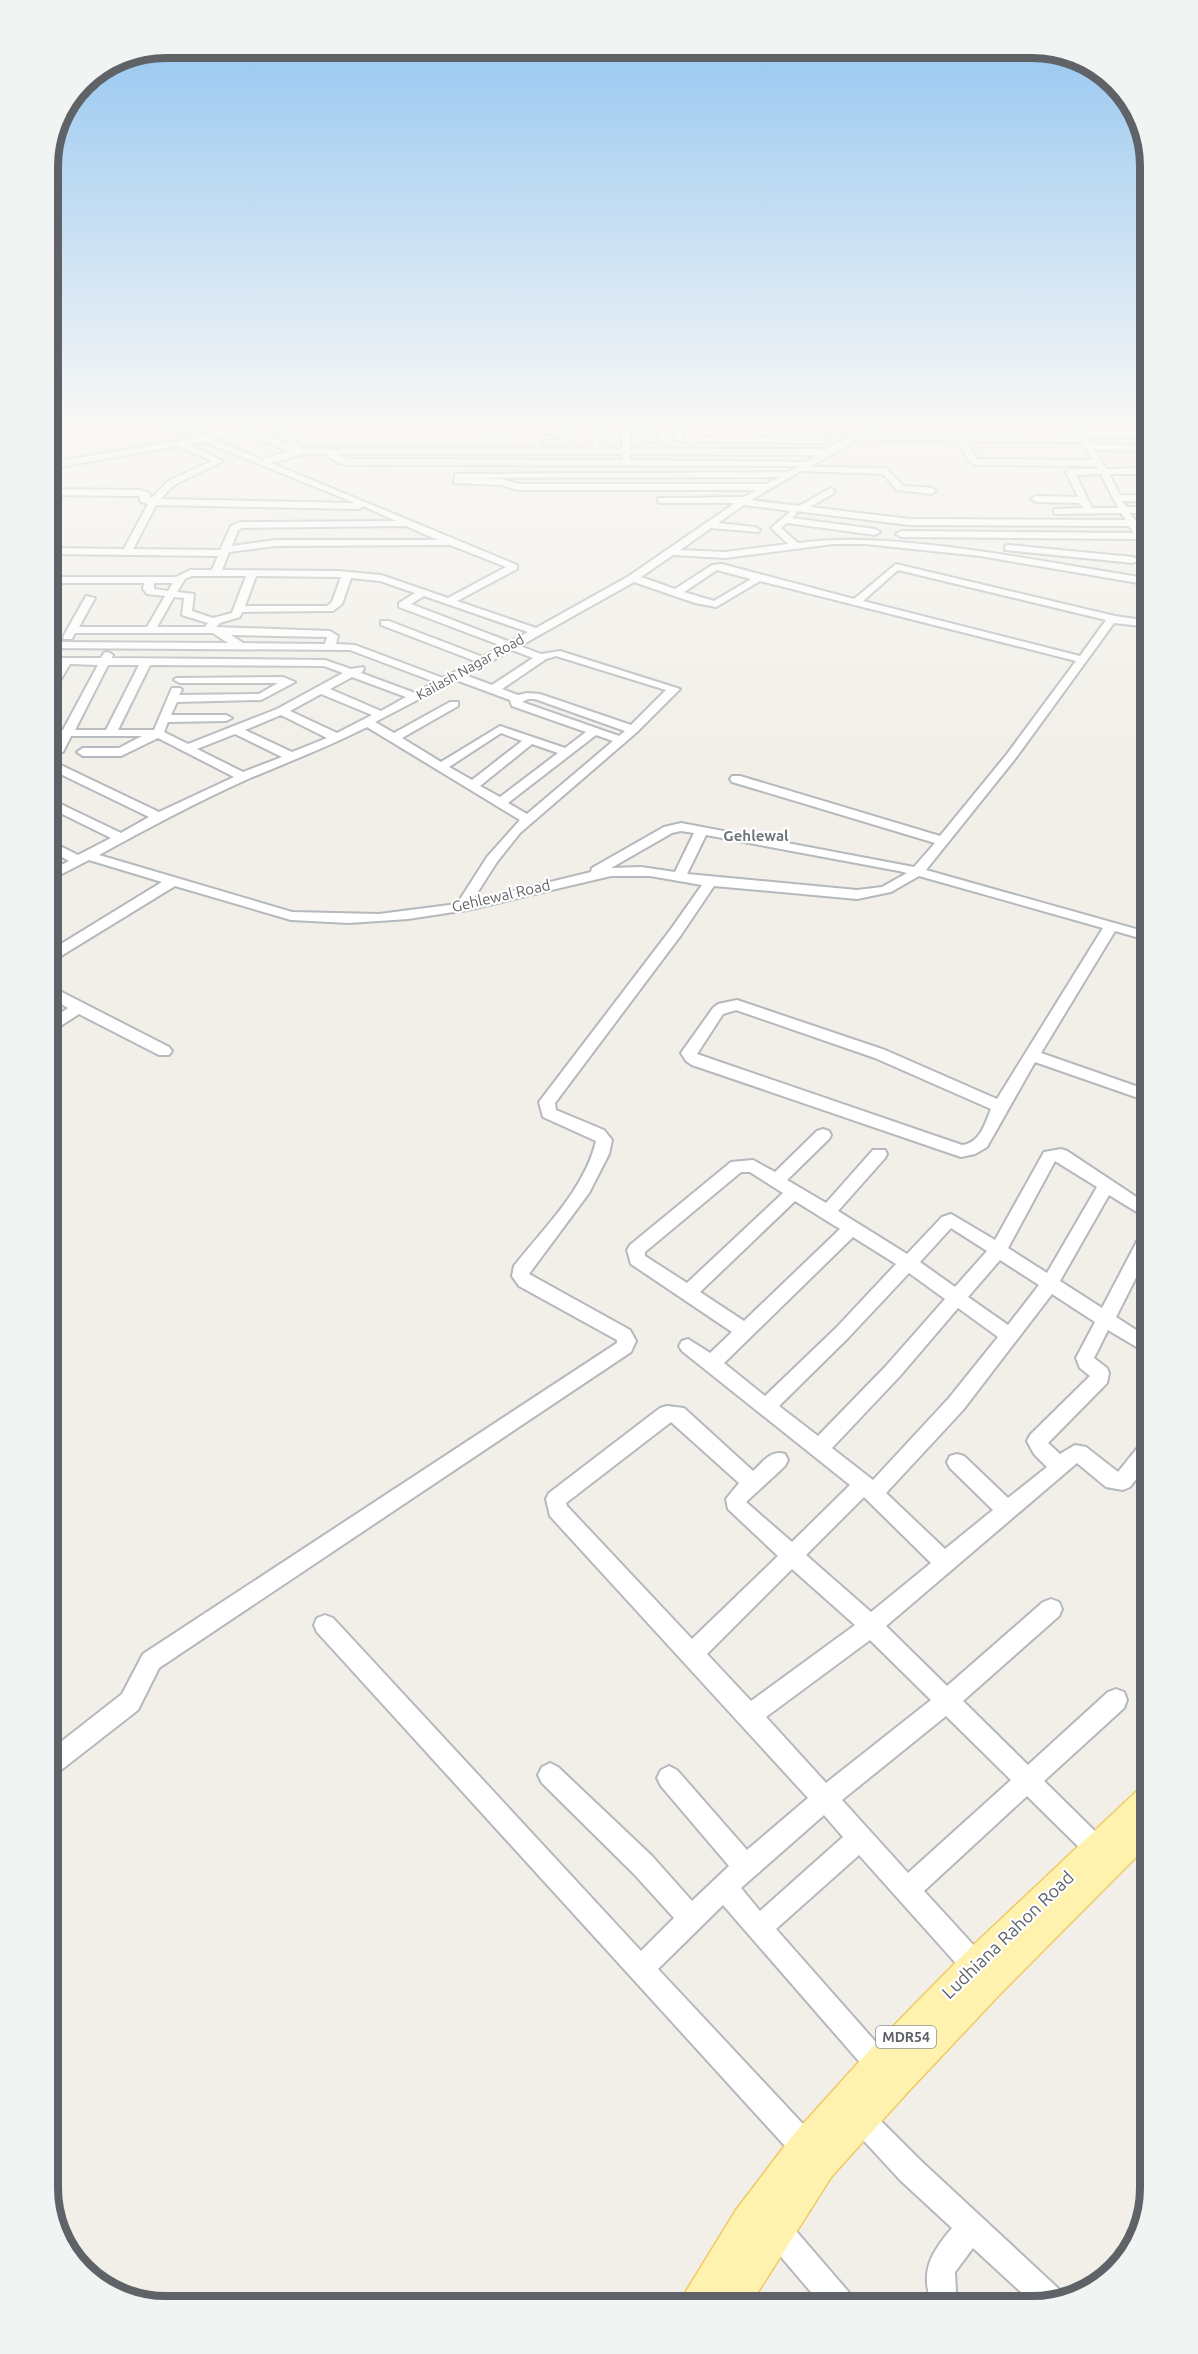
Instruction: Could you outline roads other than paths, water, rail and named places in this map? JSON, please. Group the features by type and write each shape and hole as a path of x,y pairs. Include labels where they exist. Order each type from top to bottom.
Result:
{"main road":[{"name":"Ludhiana Rahon Road","path":"733,2296 767,2219 805,2147 879,2065 982,1974 1104,1855 1139,1812"},
{"name":"Ludhiana Rahon Road","path":"1104,1855 1139,1830"},
{"name":"Ludhiana Rahon Road","path":"706,2296 767,2219 862,2120 982,1974"}],"street":[{"path":"127,552 135,536"},
{"path":"216,573 231,536"},
{"path":"339,536 363,543"},
{"path":"437,536 514,567 449,601"},
{"name":"Kailash Nagar Road","path":"59,871 159,817 243,777 368,723 633,578 696,536"},
{"path":"784,536 796,546"},
{"path":"1043,536 1051,552"},
{"path":"1076,536 1085,556"},
{"path":"673,552 725,555 833,541 865,541 998,556 1139,580"},
{"path":"59,551 226,551 276,543 452,543"},
{"path":"998,556 998,550 1004,548 1133,560"},
{"path":"676,593 717,567 1083,660"},
{"path":"855,603 896,567 1115,619 1139,622"},
{"path":"59,580 177,580 190,573 347,575 381,578 535,631"},
{"path":"73,630 150,630 211,626 233,616 239,609 252,574"},
{"path":"239,609 329,609 338,604 347,575"},
{"path":"633,578 716,604 759,578"},
{"path":"149,580 149,591 190,596 186,613 268,662"},
{"path":"150,630 177,580"},
{"path":"424,592 403,605 542,657"},
{"path":"59,655 90,598"},
{"name":"Gehlewal Road","path":"59,848 82,857 291,916 314,919 389,916 462,906 525,893 593,874 642,871 710,882 778,886 830,893 872,894 897,886 916,871 969,810 1110,621 1115,619"},
{"path":"385,623 484,661"},
{"path":"59,749 121,630"},
{"path":"220,632 330,634 333,636 330,646"},
{"path":"59,645 351,647 444,682"},
{"path":"462,906 503,845 527,819 633,730 674,689 556,653 542,657 493,690"},
{"path":"189,748 281,711 381,657"},
{"path":"59,661 325,663 417,697"},
{"path":"110,733 146,662"},
{"path":"83,752 121,752 158,733 188,662"},
{"path":"456,676 517,699 536,696 633,730"},
{"path":"172,699 261,697 289,682 283,680 180,680"},
{"path":"320,690 381,716"},
{"path":"517,699 518,705 620,740"},
{"path":"394,738 454,704"},
{"path":"281,711 337,738"},
{"path":"164,719 226,718"},
{"path":"368,723 527,819"},
{"path":"442,766 496,730 503,729 566,752"},
{"path":"236,730 292,757"},
{"path":"500,803 593,732"},
{"path":"59,733 158,733 243,777"},
{"path":"472,786 531,739"},
{"path":"59,768 159,817"},
{"path":"736,779 942,841"},
{"path":"59,807 120,837"},
{"path":"593,874 668,830 681,827 877,861 1139,934"},
{"path":"679,876 702,831"},
{"path":"59,951 173,881"},
{"path":"58,1758 130,1702 137,1693 142,1674 151,1660 625,1347 627,1341 624,1335 525,1281 520,1276 520,1271 585,1185 600,1161 604,1149 604,1140 598,1134 549,1113 547,1102 676,932 710,882"},
{"path":"1000,1107 880,1054 737,1005 723,1007 718,1011 689,1053 697,1061 961,1151 970,1151 984,1140 1000,1107 1111,926"},
{"path":"59,996 164,1051"},
{"path":"59,1022 78,1008"},
{"path":"1032,1055 1139,1093"},
{"path":"777,1180 823,1135"},
{"path":"828,1212 879,1154"},
{"path":"819,1448 893,1371 999,1249 1050,1156 1061,1155 1139,1207"},
{"path":"745,1331 637,1259 636,1250 737,1166 753,1166 795,1191 908,1263 1010,1336"},
{"path":"692,1654 792,1555 869,1488 956,1404 1050,1284 1106,1185"},
{"path":"689,1292 795,1191"},
{"path":"767,1406 842,1333 951,1220 1139,1341"},
{"path":"712,1362 852,1228"},
{"path":"1059,1467 1041,1450 1037,1441 1100,1378 1100,1373 1087,1363 1085,1358 1139,1255"},
{"path":"688,1346 712,1362 869,1488 944,1562"},
{"path":"753,1484 677,1414 672,1412 556,1498 557,1510 750,1716 982,1974"},
{"path":"750,1716 871,1626 1075,1453 1079,1453 1113,1481 1123,1481 1139,1461"},
{"path":"778,1460 736,1499 735,1503 871,1626 1026,1781 1104,1855"},
{"path":"957,1462 1006,1510"},
{"path":"642,1968 746,1867 825,1799 946,1702 1051,1609"},
{"path":"326,1625 805,2147"},
{"path":"907,1890 1116,1700"},
{"path":"550,1775 643,1864 691,1918"},
{"path":"669,1778 746,1867"},
{"path":"759,1928 860,1838"},
{"path":"724,1888 879,2065"},
{"path":"862,2120 910,2170 1043,2294"},
{"path":"767,2219 833,2296"},
{"path":"944,2296 938,2282 940,2270 945,2259 971,2228"}],"district":[{"name":"Gehlewal","path":"756,836"}]}
